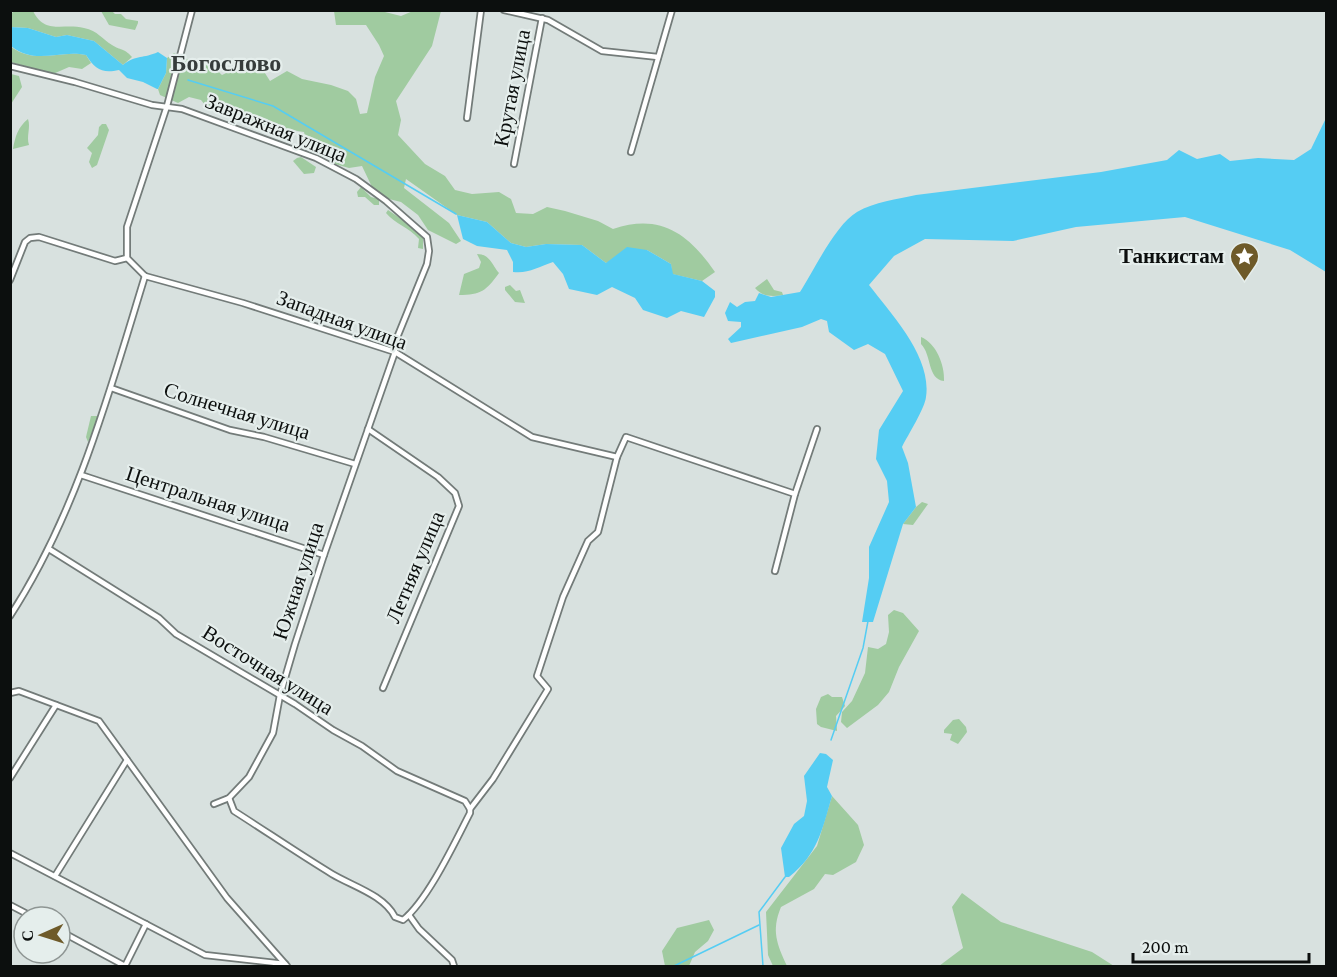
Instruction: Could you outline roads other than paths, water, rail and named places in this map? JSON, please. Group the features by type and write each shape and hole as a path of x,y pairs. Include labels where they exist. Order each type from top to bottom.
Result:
{"street":[{"path":"10,615 30,586 49,549 81,475 111,388 145,276 127,258 127,227 167,106 192,10"},
{"path":"467,118 481,10"},
{"path":"504,10 548,20 602,51 658,57"},
{"path":"631,152 672,10"},
{"name":"Крутая улица","path":"514,164 542,18"},
{"name":"Завражная улица","path":"10,66 152,105 182,109 316,158 356,179 386,201 427,237 429,251 427,264 394,345 395,352"},
{"path":"10,280 25,242 30,238 39,237 115,261 127,258"},
{"name":"Западная улица","path":"145,276 243,303 395,352 532,437 616,457"},
{"name":"Южная улица","path":"214,804 229,798 249,777 273,733 280,695 324,555 395,352"},
{"name":"Солнечная улица","path":"111,388 230,430 264,437 356,464"},
{"name":"Летняя улица","path":"368,429 438,477 455,493 459,506 383,688"},
{"path":"775,571 795,494 817,429"},
{"path":"229,798 234,811 332,874 379,900 392,910 395,917 403,920 433,882 470,811 493,779 548,689 537,676 563,597 588,541 598,532 616,457 626,437 795,494"},
{"name":"Центральная улица","path":"81,475 324,555"},
{"name":"Восточная улица","path":"49,549 159,618 176,634 280,695 362,746 397,771 465,801 470,811"},
{"path":"10,693 19,691 99,721 227,898 286,965"},
{"path":"10,778 56,705"},
{"path":"55,876 127,760"},
{"path":"10,853 205,955 286,965"},
{"path":"409,915 419,929 452,960 454,966"},
{"path":"72,937 125,966 146,924"}],"water":[{"path":"10,27 28,28 56,37 67,35 94,41 123,65 132,59 158,52 167,58 166,73 157,89 127,78 119,70 103,71 86,55 30,55 11,46"},
{"path":"1326,118 1326,272 1290,250 1185,217 1076,227 1013,241 925,239 894,256 869,285 899,323 917,352 926,382 926,397 920,414 902,447 908,463 916,507 903,524 873,622 862,622 869,578 869,547 889,502 887,481 876,459 879,430 903,391 885,354 868,344 854,350 829,332 827,321 821,319 802,327 731,343 728,339 741,327 741,322 728,321 725,313 730,302 737,307 745,302 755,301 759,293 771,297 800,292 841,226 857,212 878,203 916,195 1101,172 1167,160 1179,150 1197,159 1220,154 1230,161 1258,158 1294,160 1311,149"},
{"path":"457,215 487,222 511,243 526,247 546,244 582,245 606,263 627,247 647,250 671,264 673,274 702,281 715,291 715,297 704,317 681,311 667,318 643,310 635,298 612,287 597,295 569,289 563,274 553,262 528,271 513,272 513,262 507,250 477,246 463,239"},
{"path":"820,753 826,754 833,760 827,787 832,796 822,831 813,850 799,868 789,877 785,877 781,848 794,824 804,816 807,801 804,776"}],"waterway":[{"path":"188,80 273,106 456,214"},
{"path":"831,740 863,648 868,621"},
{"path":"763,966 759,912 785,877"},
{"path":"674,966 759,925"}],"place":[{"name":"Танкистам","path":"1245,282"}],"district":[{"name":"Богослово","path":"226,62"}]}
